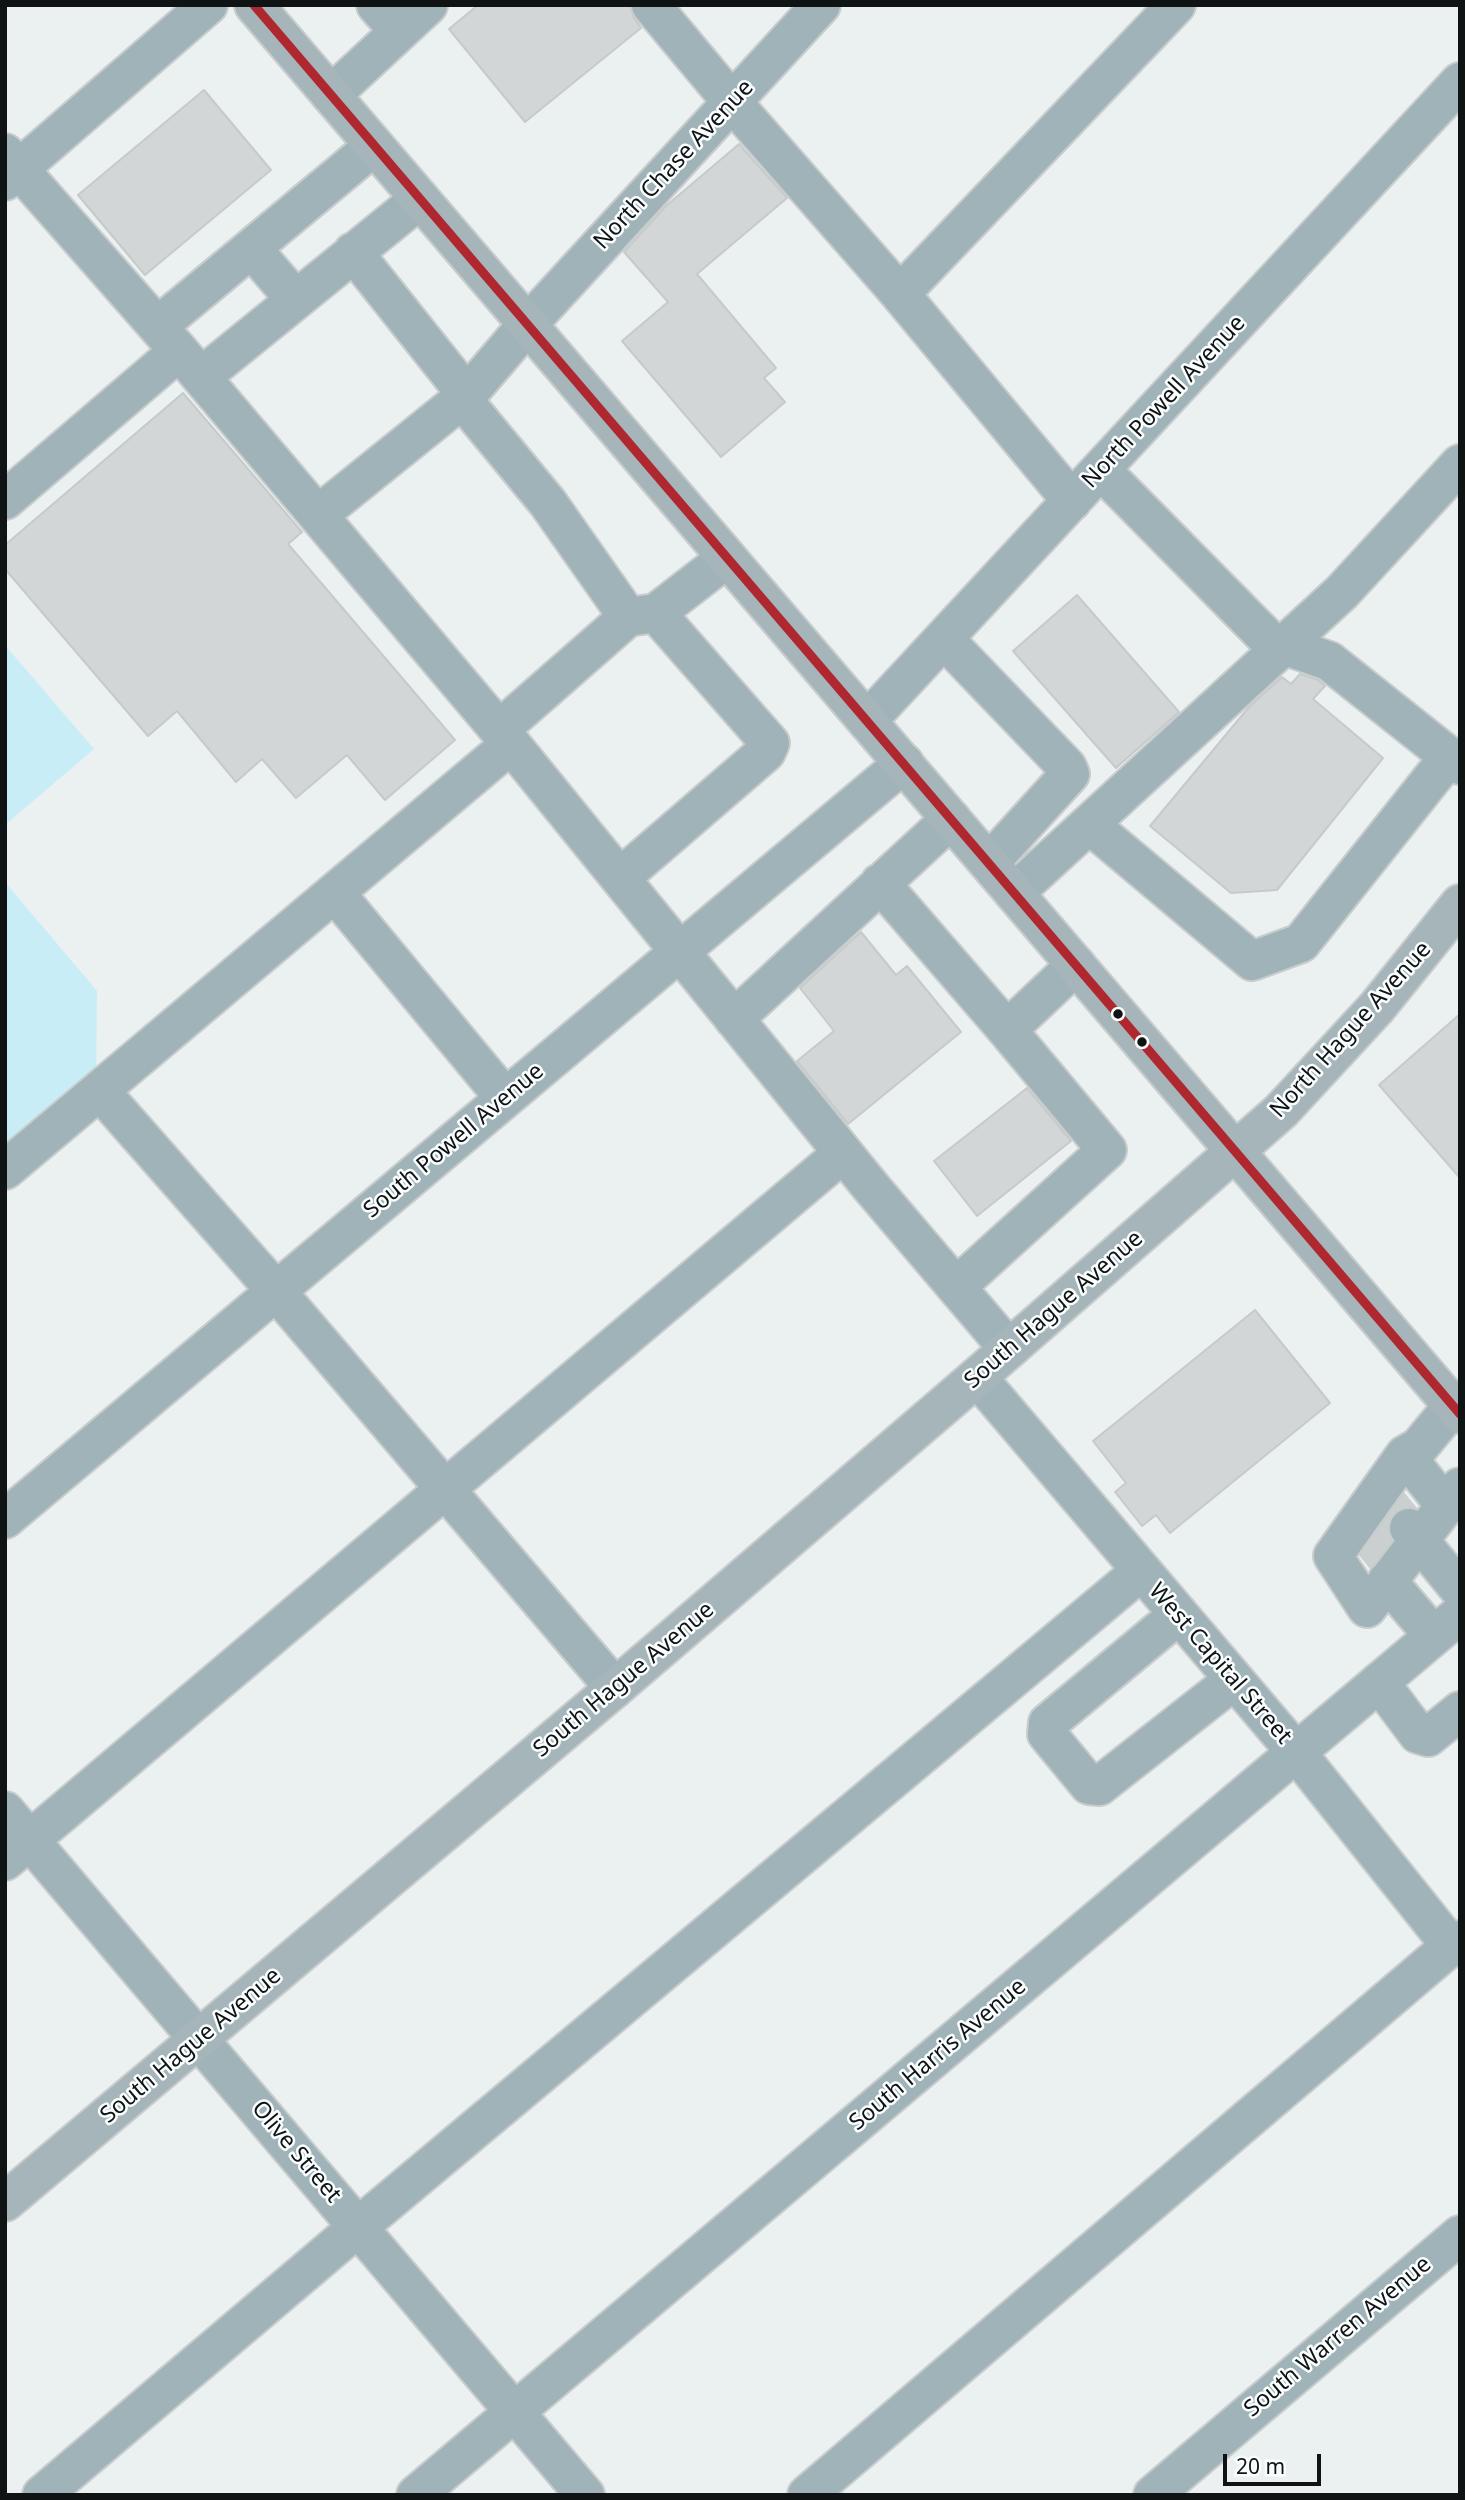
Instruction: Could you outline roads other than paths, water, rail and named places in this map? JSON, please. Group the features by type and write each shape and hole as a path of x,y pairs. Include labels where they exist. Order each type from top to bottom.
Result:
{"main road":[{"path":"254,5 1456,1410"},
{"name":"North Hague Avenue","path":"1236,1150 1281,1111 1377,1007 1460,904"},
{"name":"South Hague Avenue","path":"5,2202 615,1688 1236,1150"}],"street":[{"path":"208,5 11,168 179,351 318,515 505,737 843,1153 1008,1348"},
{"path":"331,95 388,18 428,5"},
{"path":"651,5 900,294 1072,501"},
{"name":"North Chase Avenue","path":"318,515 465,397 527,325 821,5"},
{"path":"900,294 1176,5"},
{"name":"North Powell Avenue","path":"867,721 1460,82"},
{"path":"5,500 179,351 251,249 374,146"},
{"path":"179,351 295,299 420,199"},
{"path":"251,249 295,299"},
{"path":"353,252 548,503 642,615 770,743 766,752 620,878"},
{"path":"1014,893 1342,592 1460,464"},
{"path":"1089,824 1252,961 1301,943 1454,761 1329,661 1269,640 1101,470"},
{"path":"5,1170 335,893 642,615 727,558"},
{"path":"944,639 1067,767 1070,774 989,863"},
{"name":"South Powell Avenue","path":"5,1519 904,763"},
{"path":"734,1018 951,818"},
{"path":"880,883 1107,1150 956,1287"},
{"path":"335,893 505,1098"},
{"path":"1007,1030 1076,965"},
{"path":"100,1091 276,1291 615,1688"},
{"path":"18,1850 843,1153"},
{"name":"West Capital Street","path":"977,1377 1455,1943"},
{"path":"1405,1455 1452,1496 1400,1556 1367,1608 1333,1556 1371,1511 1405,1455 1419,1447 1456,1410"},
{"path":"1400,1556 1460,1590"},
{"path":"1400,1556 1447,1625"},
{"path":"41,2495 1140,1572"},
{"path":"1178,1615 1048,1723 1047,1734 1089,1785 1099,1786 1234,1680"},
{"name":"South Harris Avenue","path":"416,2495 1447,1625"},
{"path":"1379,1682 1419,1734 1428,1737 1460,1711"},
{"name":"Olive Street","path":"5,1811 18,1850 200,2039 585,2495"},
{"path":"807,2495 1455,1943"},
{"name":"South Warren Avenue","path":"1153,2495 1460,2235"}],"tunnel":[{"path":"1385,1499 1409,1528"},
{"path":"1364,1531 1388,1561"}]}
